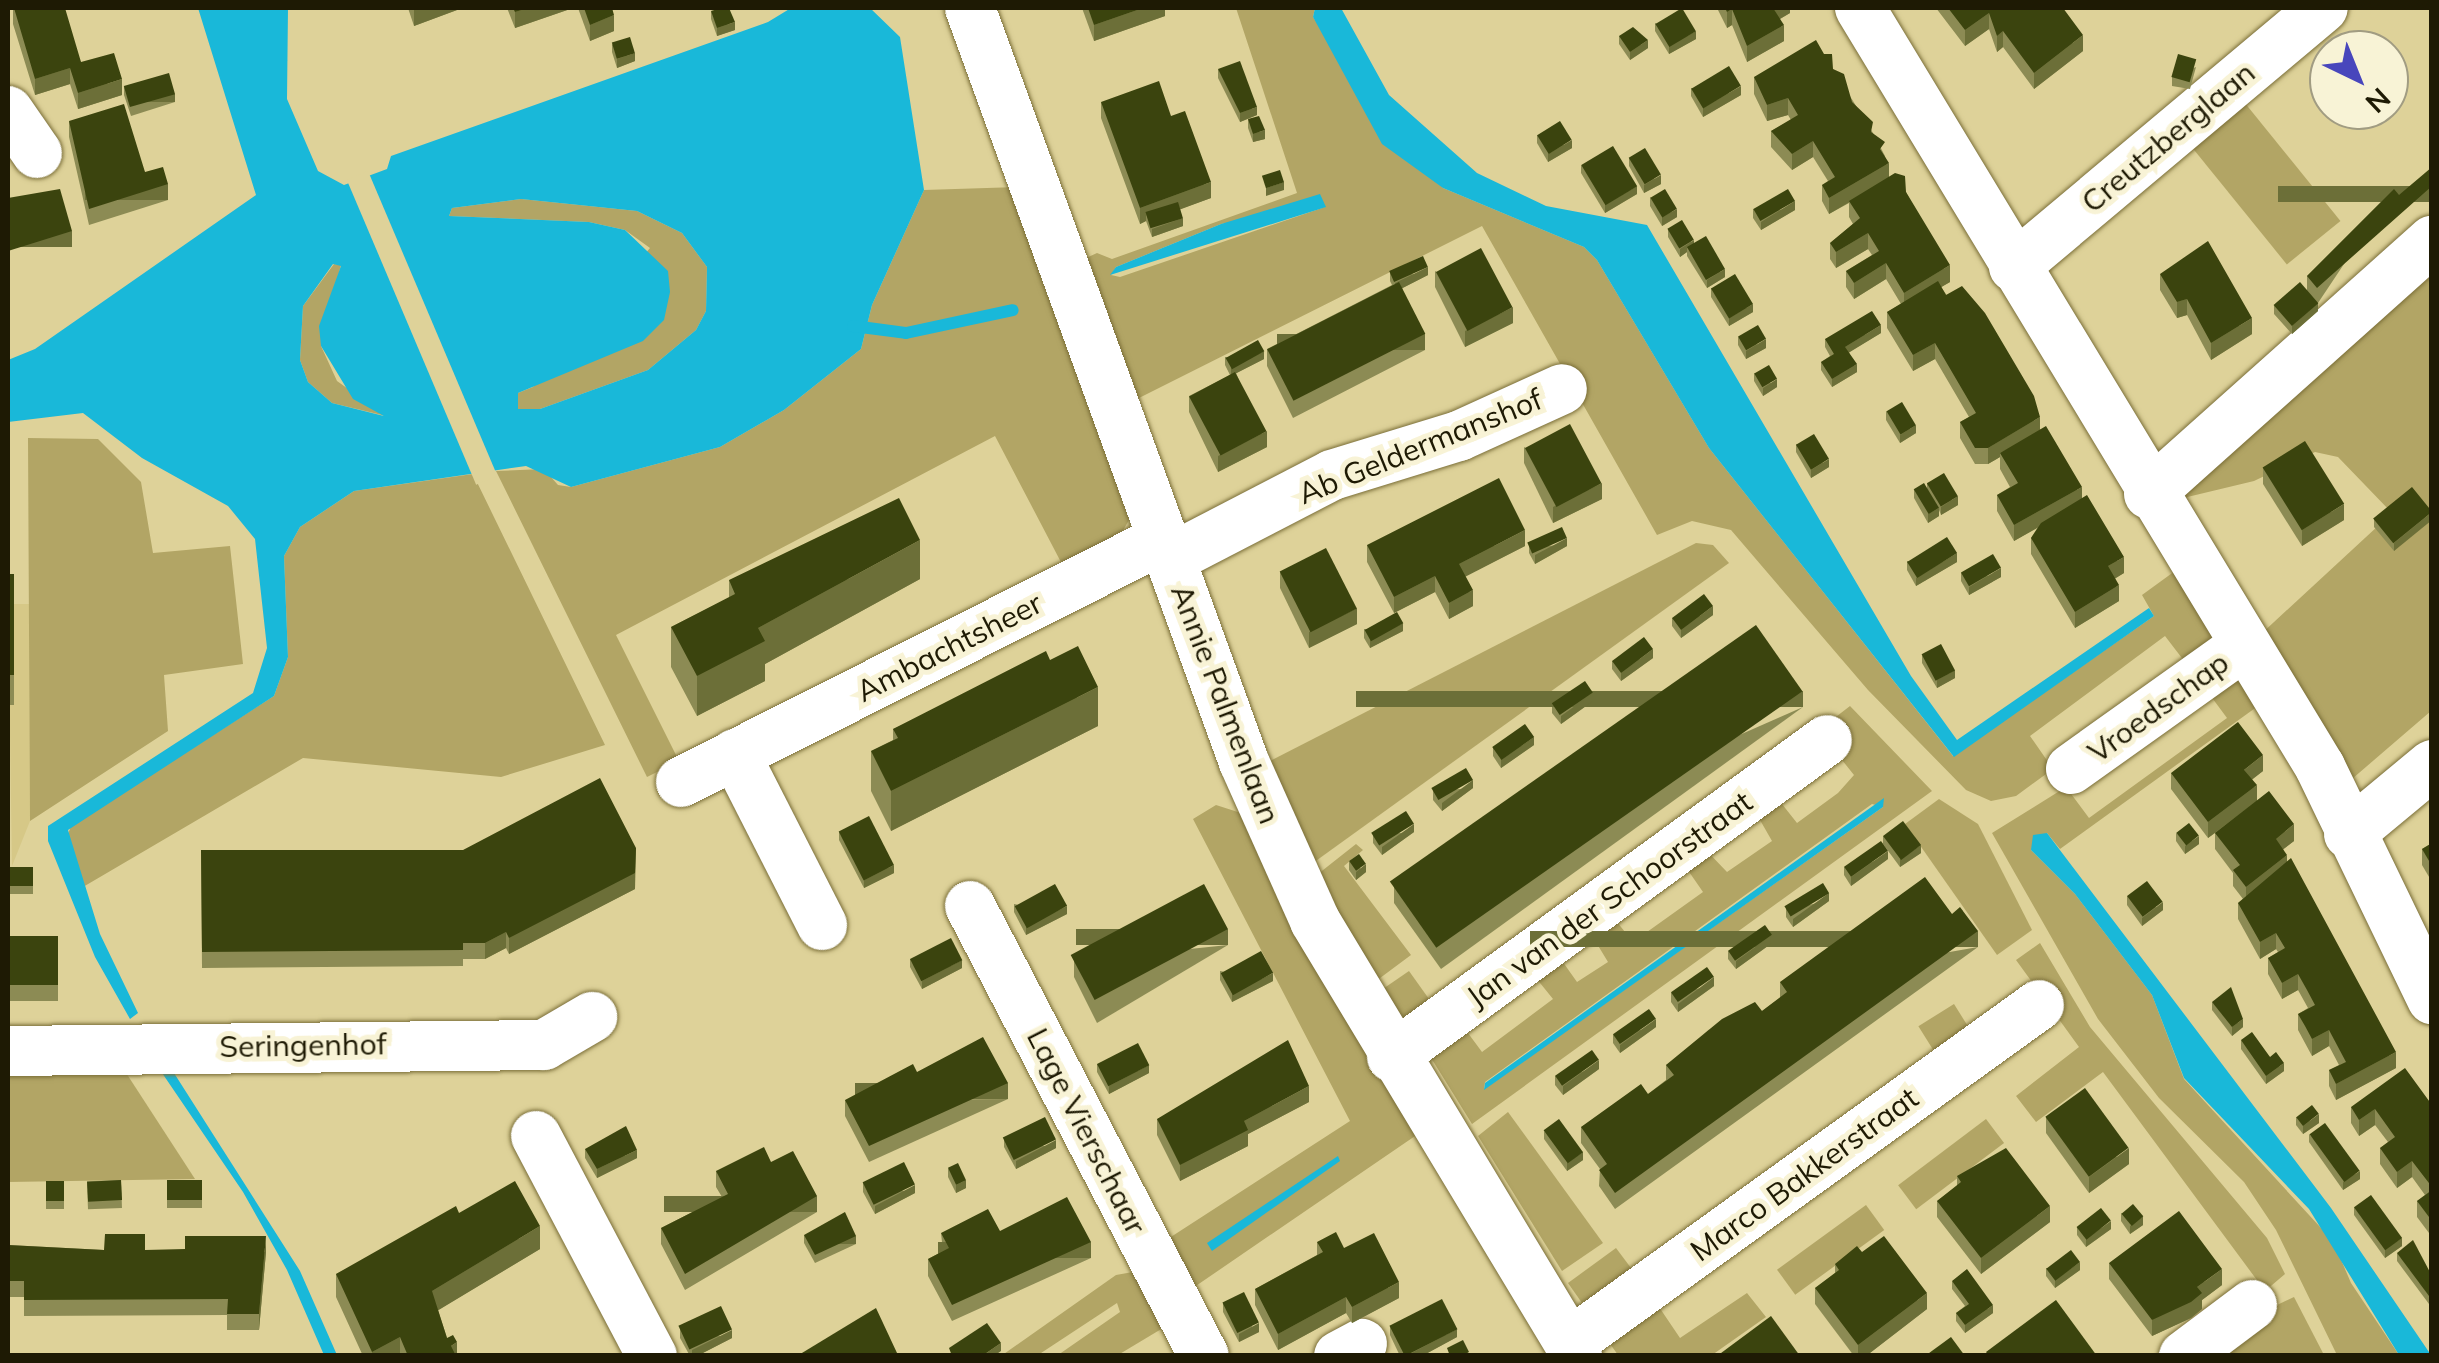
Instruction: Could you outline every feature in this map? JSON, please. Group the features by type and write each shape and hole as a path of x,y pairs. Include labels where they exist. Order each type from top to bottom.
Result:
{"street":[{"name":"Annie Palmenlaan","path":"970,8 1244,762 1316,921 1392,1057 1573,1349"},
{"path":"1860,8 2149,494 2320,766 2349,834 2432,999"},
{"name":"Creutzberglaan","path":"2014,267 2323,8"},
{"path":"8,112 37,153"},
{"path":"2149,494 2432,241"},
{"name":"Ab Geldermanshof","path":"1167,549 1332,475 1459,436 1562,389"},
{"name":"Ambachtsheer","path":"681,782 1167,549"},
{"name":"Vroedschap","path":"2071,769 2245,645"},
{"name":"Jan van der Schoorstraat","path":"1392,1057 1827,740"},
{"path":"734,754 822,925"},
{"path":"2349,834 2432,764"},
{"name":"Lage Vierschaar","path":"970,906 1204,1356"},
{"name":"Marco Bakkerstraat","path":"1573,1349 2039,1004"},
{"name":"Seringenhof","path":"8,1051 544,1044 592,1017"},
{"path":"536,1136 652,1356"},
{"path":"2184,1356 2252,1305"}],"shaded area":[{"path":"1236,8 1315,8 1313,17 1331,44 1443,188 1584,247 1597,260 1709,448 1953,756 2154,616 2142,595 2175,571 2218,642 2188,666 2165,636 2030,736 2053,769 2016,796 1991,801 1966,790 1868,690 1731,530 1692,521 1657,535 1482,226 1135,400 1084,259 1097,253 1112,259 1297,193","holes":["1325,207 1120,277 1111,275 1116,267 1221,224"]},
{"path":"2236,92 2340,221 2287,264 2182,135"},
{"path":"1018,187 1136,508 1114,546 1063,566 995,436 616,635 679,761 647,777 496,471 544,469 558,485 571,487 720,447 784,410 861,349 872,305 924,190"},
{"path":"521,199 637,211 682,233 707,267 706,311 696,330 648,370 540,409 518,409 518,393 533,387 650,248 625,230 589,222 449,216 452,208"},
{"path":"334,264 341,265 321,346 337,381 386,416 332,403 308,382 300,360 303,306"},
{"path":"2431,270 2431,711 2345,785 2260,635 2392,513 2338,457 2315,452 2254,481 2179,499"},
{"path":"28,438 98,439 141,482 153,553 230,546 243,664 164,675 168,731 30,821"},
{"path":"473,474 605,745 501,777 303,758 83,887 67,837 71,826 274,696 288,657 284,556 300,527 354,491"},
{"path":"1696,543 1713,545 1729,563 1313,863 1266,763"},
{"path":"8,604 29,604 30,821 12,866"},
{"path":"2236,672 2258,706 2060,849 2047,833 2031,850 2075,894 2152,995 2184,1079 2333,1241 2351,1283 2399,1355 2337,1355 2276,1230 2244,1182 2159,1098 2098,1019 1992,833 2066,787 2089,818 2227,718 2207,691"},
{"path":"1850,706 1932,791 1472,1124 1428,1053 1465,1029 1482,1052 1553,999 1532,973 1560,958 1577,982 1608,962 1591,934 1613,917 1633,942 1703,892 1685,866 1704,848 1727,872 1772,841 1756,813 1778,799 1797,823 1838,793 1854,775 1838,755 1828,723","holes":["1872,804 1883,807 1484,1089 1485,1082"]},
{"path":"1939,799 1978,824 2032,930 1997,955 1905,824"},
{"path":"1216,805 1244,814 1418,1134 1187,1292 1160,1244 1350,1121 1193,819"},
{"path":"1356,844 1363,850 1344,866 1411,955 1372,984 1318,874"},
{"path":"2040,943 2090,1027 2267,1238 2285,1274 2265,1291 2103,1072 2036,1122 2016,1096 2079,1047 2016,960"},
{"path":"1409,971 1434,1006 1397,1027 1377,993"},
{"path":"1954,1004 1973,1035 1937,1057 1918,1026"},
{"path":"119,1062 195,1179 8,1182 8,1064"},
{"path":"1508,1112 1603,1243 1562,1271 1478,1136"},
{"path":"1986,1119 2004,1143 1916,1209 1898,1185"},
{"path":"1866,1205 1884,1230 1795,1295 1777,1270"},
{"path":"1616,1248 1637,1276 1582,1303 1568,1283"},
{"path":"1144,1270 1173,1322 1118,1355 1058,1355 1120,1312 1117,1303 1038,1355 1001,1356 1116,1275"},
{"path":"1747,1293 1766,1317 1712,1355 1618,1355 1603,1334 1655,1301 1680,1338"},
{"path":"2294,1297 2324,1355 2204,1356 2275,1306"}],"water":[{"path":"198,8 288,8 287,99 318,171 344,185 387,169 391,156 768,22 791,8 870,8 900,37 924,190 872,305 861,349 784,410 720,447 571,487 526,466 354,491 300,527 284,556 288,657 274,696 68,830 100,934 138,1013 130,1019 95,957 48,841 48,826 253,693 267,648 255,539 228,506 142,458 83,413 8,422 8,360 35,349 256,195","holes":["521,199 637,211 682,233 707,267 706,311 696,330 648,370 540,409 518,409 518,393 643,341 664,320 670,292 668,271 625,230 589,222 449,216 452,208","333,264 341,266 319,326 321,346 353,399 384,416 332,403 308,382 300,360 303,306"]},
{"path":"1315,8 1341,8 1389,95 1477,173 1546,206 1647,225 1911,676 1957,740 2149,608 2154,616 1954,757 1709,448 1597,260 1584,247 1443,188 1382,144 1313,17"},
{"path":"1320,194 1326,207 1110,275 1116,267 1221,224"},
{"path":"1884,798 1883,807 1484,1090 1485,1083"},
{"path":"2047,833 2331,1208 2431,1355 2399,1355 2309,1209 2184,1078 2152,995 2075,894 2031,850 2033,835"},
{"path":"167,1062 300,1271 337,1355 324,1355 287,1270 243,1192 158,1067"},
{"path":"1338,1156 1340,1161 1212,1251 1207,1243"}],"pier":[{"path":"368,171 497,476 476,485 347,180"}],"building":[{"path":"14,8 65,8 81,62 114,53 122,79 78,93 70,68 35,79"},
{"path":"584,8 612,8 614,15 590,25"},
{"path":"729,8 735,22 717,28 711,11"},
{"path":"1088,8 1143,8 1094,25"},
{"path":"1682,8 1696,31 1669,47 1655,24"},
{"path":"1725,8 1773,8 1784,25 1747,46 1732,9 1727,12"},
{"path":"1948,8 2063,8 2083,35 2034,73 2003,31 1997,36 1989,13 1965,30"},
{"path":"1633,27 1648,40 1630,52 1619,36"},
{"path":"630,37 635,53 617,59 612,43"},
{"path":"1816,40 1824,54 1832,54 1833,69 1844,74 1852,102 1873,122 1871,132 1885,142 1880,149 1889,163 1829,198 1822,185 1835,177 1813,141 1792,154 1771,131 1798,115 1788,98 1767,105 1754,77"},
{"path":"2178,54 2196,59 2190,82 2171,77"},
{"path":"1240,61 1257,107 1240,113 1218,69"},
{"path":"1729,66 1741,86 1703,108 1691,89"},
{"path":"169,73 175,94 130,107 124,86"},
{"path":"1159,81 1171,116 1185,111 1211,182 1140,208 1101,102"},
{"path":"124,104 145,172 163,167 168,184 89,209 69,121"},
{"path":"1259,116 1265,130 1253,134 1248,119"},
{"path":"1560,121 1572,140 1549,154 1537,135"},
{"path":"1613,146 1637,186 1605,205 1581,165"},
{"path":"1645,148 1661,175 1645,184 1629,158"},
{"path":"2432,167 2432,186 2317,288 2307,276 2394,189 2399,195"},
{"path":"1280,170 1284,182 1266,188 1262,176"},
{"path":"1895,173 1905,176 1906,192 1950,265 1904,293 1886,263 1854,283 1846,271 1879,251 1868,233 1836,252 1830,243 1860,218 1849,201"},
{"path":"60,189 72,231 8,251 8,198"},
{"path":"1665,189 1677,209 1662,217 1650,198"},
{"path":"1788,189 1795,201 1760,221 1753,209"},
{"path":"1178,202 1183,218 1150,228 1145,212"},
{"path":"1682,220 1694,240 1679,248 1667,229"},
{"path":"1706,236 1725,269 1706,280 1687,247"},
{"path":"2208,241 2252,318 2211,343 2187,299 2177,302 2160,274"},
{"path":"1481,248 1512,307 1467,331 1436,272"},
{"path":"1423,256 1428,267 1394,282 1389,271"},
{"path":"1735,274 1753,304 1729,318 1711,288"},
{"path":"1938,281 1946,295 1962,286 1985,313 2034,396 2040,417 1988,448 1975,448 1960,422 1976,413 1935,343 1913,355 1887,312"},
{"path":"1399,282 1425,334 1293,401 1267,349"},
{"path":"2300,282 2318,303 2292,326 2274,305"},
{"path":"1872,311 1881,325 1845,347 1857,364 1832,379 1821,362 1834,354 1825,339"},
{"path":"1758,325 1766,339 1746,350 1738,336"},
{"path":"1258,340 1264,351 1232,369 1226,358"},
{"path":"1769,365 1777,379 1762,387 1754,374"},
{"path":"1235,372 1266,431 1221,456 1189,396"},
{"path":"1902,402 1916,425 1900,434 1887,411"},
{"path":"1570,424 1601,483 1556,507 1525,448"},
{"path":"2046,426 2082,487 2014,525 1997,495 2018,483 2000,453"},
{"path":"1814,434 1829,459 1811,470 1796,445"},
{"path":"2305,441 2344,504 2302,530 2263,467"},
{"path":"1944,473 1958,496 1941,506 1927,483"},
{"path":"1499,478 1525,530 1459,564 1473,590 1449,603 1435,576 1394,597 1367,545"},
{"path":"1924,483 1939,508 1929,514 1914,489"},
{"path":"2412,487 2432,512 2393,543 2373,518"},
{"path":"2087,495 2124,557 2108,566 2119,585 2075,612 2031,538 2041,523"},
{"path":"899,498 920,540 758,628 765,641 697,676 671,627 735,594 729,580"},
{"path":"1562,527 1567,538 1532,553 1527,542"},
{"path":"1947,537 1957,553 1917,578 1907,562"},
{"path":"1326,548 1357,609 1311,632 1280,572"},
{"path":"1993,554 2001,568 1969,586 1961,572"},
{"path":"8,574 14,574 14,675 8,675"},
{"path":"1704,594 1713,606 1681,630 1672,618"},
{"path":"1397,612 1403,623 1371,641 1365,630"},
{"path":"1756,625 1802,691 1436,948 1390,881"},
{"path":"1644,637 1653,649 1621,673 1612,661"},
{"path":"1941,644 1955,670 1936,681 1922,654"},
{"path":"1078,646 1098,687 891,791 871,751 898,738 893,729 1046,651 1050,660"},
{"path":"1585,681 1593,693 1560,715 1552,703"},
{"path":"2238,722 2263,755 2244,770 2257,785 2208,822 2171,773"},
{"path":"1525,724 1534,737 1501,760 1492,747"},
{"path":"1466,768 1473,780 1438,800 1431,788"},
{"path":"600,778 636,848 635,873 509,938 506,932 485,943 463,943 463,950 202,952 201,850 463,850"},
{"path":"2269,791 2294,824 2276,839 2287,855 2246,887 2233,870 2240,865 2215,833"},
{"path":"1406,811 1414,824 1379,845 1371,833"},
{"path":"869,816 894,865 864,880 839,831"},
{"path":"1903,821 1921,845 1901,860 1883,836"},
{"path":"2189,823 2199,836 2186,845 2176,833"},
{"path":"1881,841 1888,851 1851,877 1844,867"},
{"path":"2432,843 2432,866 2422,849"},
{"path":"1359,854 1366,864 1356,871 1349,861"},
{"path":"2291,858 2396,1052 2336,1084 2329,1070 2346,1062 2329,1030 2312,1039 2298,1014 2315,1005 2307,990 2298,974 2282,983 2268,958 2285,948 2276,933 2260,942 2238,903"},
{"path":"8,867 33,867 33,886 8,886"},
{"path":"1925,877 1952,914 1960,907 1978,931 1615,1193 1599,1170 1607,1164 1581,1127 1641,1084 1648,1094 1674,1075 1666,1065 1722,1019 1755,1002 1762,1011 1787,992 1780,982"},
{"path":"2147,881 2163,902 2143,917 2127,896"},
{"path":"1823,883 1829,893 1791,916 1784,906"},
{"path":"1055,884 1067,906 1027,928 1015,906"},
{"path":"1204,884 1228,929 1095,1000 1071,955"},
{"path":"1765,925 1772,935 1735,961 1728,951"},
{"path":"8,936 58,936 58,985 8,985"},
{"path":"951,938 962,960 921,981 910,959"},
{"path":"1261,951 1273,973 1233,995 1221,973"},
{"path":"1707,967 1714,977 1678,1002 1671,992"},
{"path":"2231,987 2243,1019 2232,1027 2212,1002"},
{"path":"1649,1009 1656,1019 1620,1044 1613,1034"},
{"path":"2252,1032 2270,1057 2276,1052 2284,1063 2266,1076 2241,1040"},
{"path":"983,1037 1008,1083 869,1146 845,1100 913,1064 917,1072"},
{"path":"1288,1040 1309,1086 1244,1121 1248,1130 1180,1165 1157,1119"},
{"path":"1138,1043 1149,1065 1108,1086 1097,1064"},
{"path":"1592,1050 1599,1060 1562,1086 1555,1076"},
{"path":"2405,1068 2432,1105 2432,1187 2412,1161 2397,1172 2380,1148 2395,1137 2375,1109 2359,1120 2351,1107"},
{"path":"2085,1088 2128,1148 2089,1177 2045,1117"},
{"path":"2312,1105 2319,1114 2303,1126 2296,1117"},
{"path":"1045,1117 1056,1139 1014,1160 1003,1138"},
{"path":"1559,1119 1583,1152 1568,1163 1544,1130"},
{"path":"2325,1123 2360,1171 2344,1182 2310,1134"},
{"path":"626,1126 637,1150 597,1169 585,1149"},
{"path":"764,1147 771,1162 793,1151 817,1196 685,1274 661,1228 728,1194 716,1171"},
{"path":"2006,1148 2050,1206 1981,1258 1937,1201 1961,1182 1957,1176"},
{"path":"904,1162 915,1184 874,1205 863,1182"},
{"path":"958,1163 966,1180 956,1185 948,1168"},
{"path":"121,1180 122,1200 88,1202 87,1182"},
{"path":"167,1180 202,1180 202,1200 167,1200"},
{"path":"46,1181 64,1181 64,1201 46,1201"},
{"path":"515,1181 540,1226 432,1291 447,1338 453,1335 457,1342 451,1346 456,1356 408,1356 400,1337 372,1352 336,1274 456,1206 459,1213"},
{"path":"2432,1190 2432,1221 2417,1201"},
{"path":"2371,1195 2402,1238 2385,1250 2354,1207"},
{"path":"1067,1197 1091,1242 952,1305 928,1259 949,1248 941,1233 988,1209 1000,1231"},
{"path":"2133,1204 2143,1216 2132,1226 2122,1214"},
{"path":"2101,1208 2111,1221 2086,1240 2077,1227"},
{"path":"2179,1211 2222,1269 2197,1287 2202,1293 2191,1302 2152,1320 2109,1263"},
{"path":"845,1212 856,1236 815,1255 804,1235"},
{"path":"1336,1232 1344,1248 1374,1233 1399,1282 1352,1307 1346,1297 1278,1334 1255,1289 1323,1252 1317,1242"},
{"path":"105,1234 145,1234 145,1250 185,1249 185,1236 266,1236 259,1314 227,1314 228,1299 24,1300 24,1281 8,1281 8,1245 104,1250"},
{"path":"1884,1236 1927,1293 1858,1345 1815,1288 1839,1270 1835,1264 1857,1246 1862,1252"},
{"path":"2413,1240 2432,1276 2432,1300 2397,1253"},
{"path":"2071,1250 2080,1262 2055,1281 2046,1269"},
{"path":"1967,1269 1993,1305 1965,1325 1956,1313 1969,1304 1952,1281"},
{"path":"1244,1292 1259,1323 1237,1333 1222,1303"},
{"path":"1442,1299 1457,1329 1405,1356 1389,1326"},
{"path":"2056,1300 2097,1356 1989,1356 1986,1352"},
{"path":"721,1306 732,1330 689,1349 678,1326"},
{"path":"876,1308 897,1353 894,1356 797,1356"},
{"path":"1771,1316 1800,1356 1717,1356"},
{"path":"987,1323 1001,1343 982,1356 952,1356 949,1348"},
{"path":"1951,1337 1965,1356 1925,1356"},
{"path":"1463,1340 1469,1352 1450,1356 1447,1348"}],"waterway":[{"path":"853,326 906,333 1013,310"}]}
